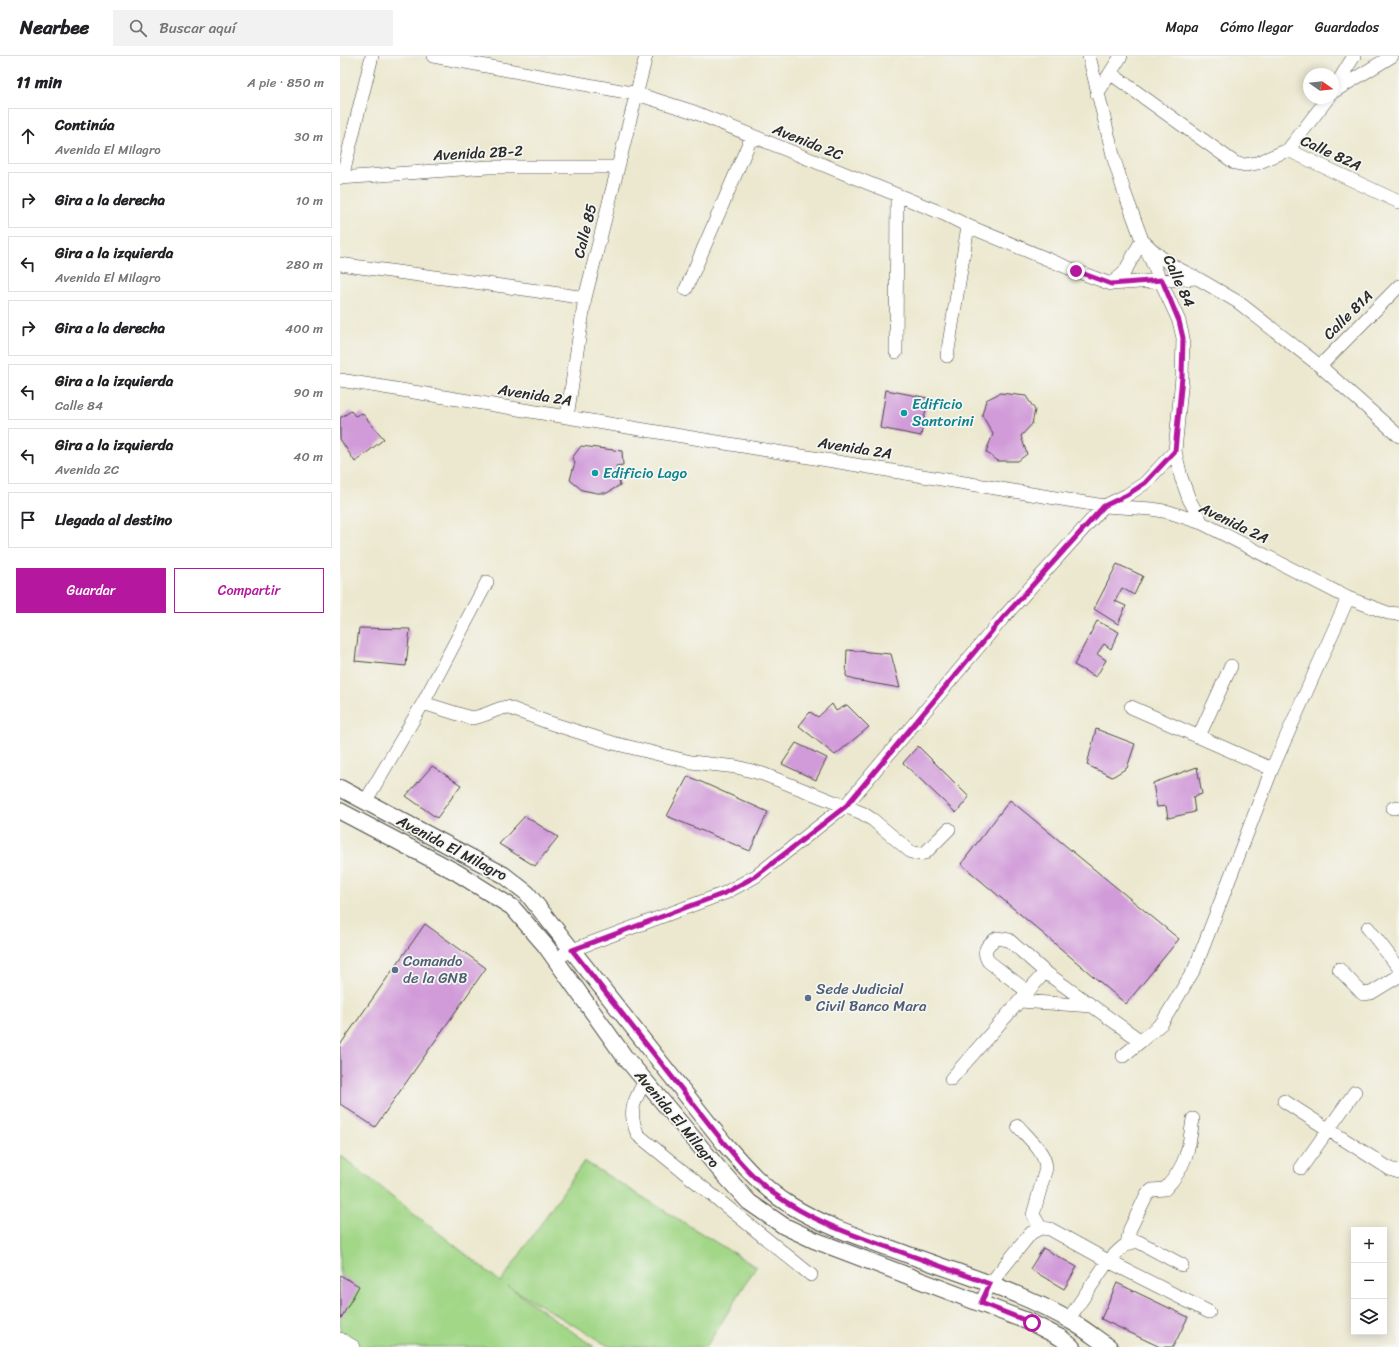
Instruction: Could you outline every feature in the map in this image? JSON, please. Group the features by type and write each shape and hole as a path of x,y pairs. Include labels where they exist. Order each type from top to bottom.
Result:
{"main road":[{"name":"Avenida El Milagro","path":"340,788 504,875 527,893 724,1143 749,1172 771,1192 789,1205 843,1232 990,1284 1043,1306 1068,1320 1109,1347"},
{"name":"Avenida El Milagro","path":"340,811 456,872 512,907 545,945 624,1056 719,1169 749,1202 784,1226 814,1240 1032,1323 1061,1338 1072,1347"}],"street":[{"path":"341,178 372,56"},
{"name":"Avenida 2C","path":"432,56 637,94 694,112 897,195 1076,271 1111,284 1197,278"},
{"name":"Calle 85","path":"567,416 585,298 646,56"},
{"name":"Calle 84","path":"1089,56 1114,159 1142,240 1162,280 1179,321 1183,338 1182,377 1175,451 1189,499 1202,523"},
{"path":"1097,94 1121,56"},
{"path":"1339,81 1354,56"},
{"path":"1339,87 1392,56"},
{"path":"1110,73 1235,162 1245,165 1288,150"},
{"name":"Calle 82A","path":"1323,104 1288,150 1399,202"},
{"path":"686,289 752,136"},
{"name":"Avenida 2B-2","path":"341,178 488,167 617,167"},
{"path":"896,352 897,195"},
{"path":"948,356 968,226"},
{"path":"1111,284 1124,273 1142,240 1159,257 1174,267 1197,278 1238,302 1320,366 1399,436"},
{"path":"340,264 403,274 524,288 585,298"},
{"name":"Calle 81A","path":"1320,366 1399,286"},
{"name":"Avenida 2A","path":"340,380 567,416 1104,506 1152,509 1169,512 1202,523 1348,598 1388,613 1399,614"},
{"path":"555,959 572,950 725,893 756,876 846,806 1002,619 1104,506 1127,495 1145,483 1175,451"},
{"path":"365,802 423,704 487,582"},
{"path":"1123,1056 1162,1023 1195,968 1272,768 1348,598"},
{"path":"1199,736 1231,666"},
{"path":"423,704 471,718 480,718 501,708 507,707 613,744 691,762 737,767 763,774 862,812 915,854 925,853 949,829"},
{"path":"1131,707 1272,768"},
{"path":"1368,928 1399,968"},
{"path":"1092,1006 1024,997 988,962 985,955 986,948 997,938 1009,940 1045,972 1141,1041"},
{"path":"1339,969 1363,994 1371,993 1399,976"},
{"path":"951,1079 1045,972"},
{"path":"646,1081 633,1103 633,1126 638,1135 811,1275"},
{"path":"1301,1168 1355,1092"},
{"path":"1284,1101 1390,1169 1399,1172"},
{"path":"1127,1244 1130,1230 1147,1194 1152,1190 1165,1189 1175,1179 1189,1148 1193,1119"},
{"path":"1018,1126 1042,1154 1046,1162 1046,1168 1033,1215 1041,1228"},
{"path":"981,1303 990,1284 1031,1233 1041,1228 1050,1229 1108,1261 1209,1312"},
{"path":"1068,1320 1108,1261 1127,1244 1133,1241 1139,1242 1182,1264"},
{"path":"340,1339 354,1347"}],"green space":[{"path":"340,1155 501,1282 584,1161 756,1267 706,1347 610,1347 508,1286 594,1347 340,1347"}],"building":[{"name":"Edificio Santorini","path":"886,390 928,398 921,436 880,428"},
{"path":"1000,393 1026,396 1035,410 1032,424 1021,436 1027,454 1018,461 998,461 986,452 993,434 982,415 986,400"},
{"path":"351,411 355,416 362,413 384,439 355,462 340,439 340,418"},
{"name":"Edificio Lago","path":"581,446 622,451 623,465 616,466 620,485 607,493 597,493 582,490 570,480 575,462 572,458"},
{"path":"1117,564 1143,576 1134,595 1122,588 1115,601 1126,606 1118,624 1094,609"},
{"path":"1097,621 1119,632 1111,649 1104,644 1097,654 1106,660 1096,677 1074,665"},
{"path":"359,628 410,629 406,666 355,661"},
{"path":"847,650 891,654 900,688 854,680 846,676"},
{"path":"832,704 836,711 847,705 869,727 835,755 799,726 810,712 818,717"},
{"path":"1096,729 1135,744 1127,768 1112,777 1087,765"},
{"path":"796,743 827,758 816,780 782,764"},
{"path":"918,746 969,797 956,813 903,763"},
{"path":"432,766 461,785 437,818 406,796"},
{"path":"1197,767 1202,794 1193,797 1195,812 1168,818 1166,806 1157,807 1153,783"},
{"path":"688,776 768,812 750,851 667,816"},
{"path":"1010,800 1179,939 1126,1004 961,864"},
{"path":"525,816 558,837 535,866 499,844"},
{"path":"425,924 486,968 375,1127 340,1104 340,1045"},
{"path":"1043,1248 1077,1267 1064,1289 1030,1269"},
{"path":"340,1275 359,1286 340,1320"},
{"path":"1117,1283 1188,1317 1173,1347 1160,1347 1101,1319"}],"place":[{"name":"Edificio Santorini","path":"904,413"},
{"name":"Edificio Lago","path":"595,473"},
{"name":"Comando de la GNB","path":"395,970"},
{"name":"Sede Judicial Civil Banco Mara","path":"808,998"}],"route":[{"path":"1032,1323 981,1303 990,1284 843,1232 789,1205 771,1192 749,1172 724,1143 572,950 725,893 756,876 846,806 1002,619 1104,506 1127,495 1145,483 1175,451 1182,377 1183,338 1179,321 1162,280 1111,284 1076,271"}]}
